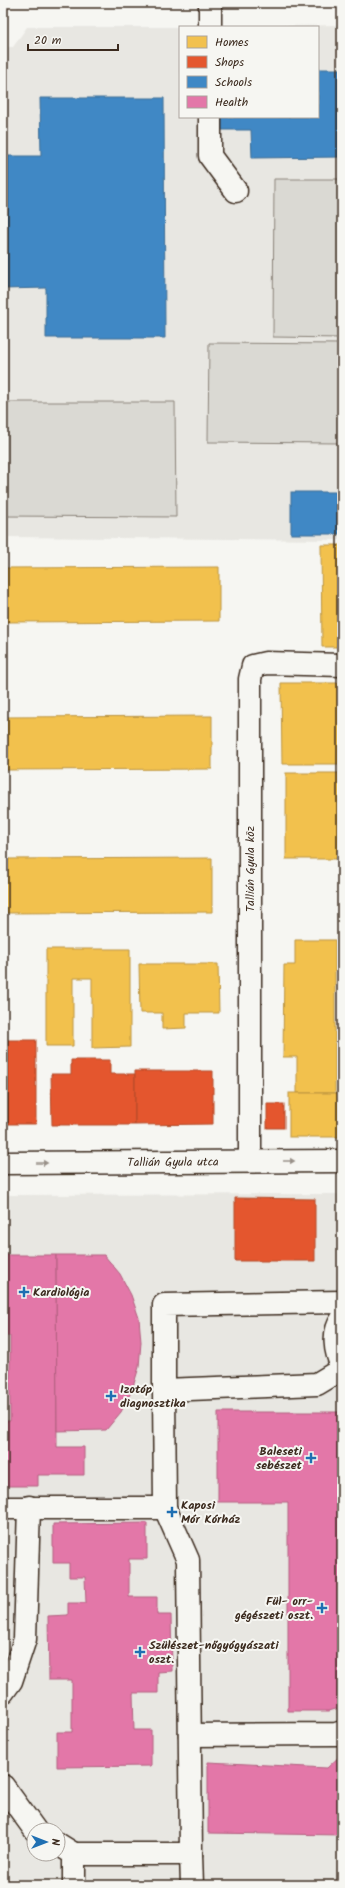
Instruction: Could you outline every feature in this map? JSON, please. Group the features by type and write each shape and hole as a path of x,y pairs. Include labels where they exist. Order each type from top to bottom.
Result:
{"street":[{"path":"210,3 210,26"},
{"path":"210,118 210,156 236,191"},
{"name":"Tallián Gyula köz","path":"250,1161 250,679 254,666 266,663 342,665"},
{"name":"Tallián Gyula utca","path":"3,1163 250,1161 342,1162"},
{"path":"192,1885 188,1560 165,1508 164,1305 342,1302"},
{"path":"342,1319 335,1339 337,1354 342,1366"},
{"path":"164,1390 317,1384 342,1369"},
{"path":"3,1692 12,1681 25,1639 29,1507"},
{"path":"3,1508 165,1508"},
{"path":"190,1735 336,1734 342,1732"},
{"path":"3,1786 29,1822"},
{"path":"74,1885 66,1849 191,1854"}],"path":[{"path":"5,3 6,156"}],"shaded area":[{"path":"342,25 342,540 3,537 3,47 13,47 27,27 179,27 179,118 319,118 319,26 279,26"},
{"path":"274,179 342,179 342,338 273,337"},
{"path":"209,343 342,344 342,443 208,442"},
{"path":"3,402 175,402 176,517 3,516"},
{"name":"Kaposi Mór Kórház","path":"342,1194 342,1885 3,1885 3,1195"}],"building: Homes":[{"path":"321,545 342,545 342,647 322,647"},
{"path":"219,567 219,621 3,622 3,568"},
{"path":"281,683 342,683 342,764 282,764"},
{"path":"212,716 212,769 3,770 3,717"},
{"path":"286,773 342,773 342,859 286,859"},
{"path":"212,858 212,912 3,913 3,859"},
{"path":"295,940 335,940 335,1093 297,1093 297,1057 283,1057 284,965 295,965"},
{"path":"46,949 130,949 130,1047 92,1048 92,978 73,978 73,1046 46,1046"},
{"path":"139,964 218,964 219,1013 186,1013 186,1028 162,1029 162,1013 140,1013"},
{"path":"289,1093 342,1093 342,1137 289,1137"}],"building: Shops":[{"path":"3,1040 36,1040 36,1124 3,1124"},
{"path":"71,1060 110,1060 110,1074 135,1074 135,1125 52,1125 51,1074 71,1074"},
{"path":"135,1071 213,1071 213,1124 135,1125"},
{"path":"267,1104 284,1104 284,1128 267,1128"},
{"path":"235,1198 315,1199 315,1261 235,1261"}],"building: Schools":[{"path":"319,69 342,69 342,157 252,158 251,130 218,130 218,118 319,118"},
{"path":"40,98 164,98 165,338 46,338 46,288 3,289 3,156 41,156"},
{"path":"291,492 342,492 342,534 291,534"}],"building: Health":[{"path":"3,1255 56,1255 57,1447 84,1447 84,1475 38,1475 38,1486 3,1486 3,1421 10,1421 10,1336 3,1336"},
{"path":"56,1255 104,1255 120,1274 131,1295 139,1318 141,1342 139,1367 132,1390 121,1412 106,1430 57,1431"},
{"path":"218,1412 342,1412 342,1707 329,1711 288,1711 288,1502 218,1502"},
{"path":"147,1523 147,1559 129,1559 129,1597 157,1597 157,1615 171,1615 172,1671 158,1672 158,1693 133,1693 134,1730 151,1730 151,1766 57,1767 57,1732 72,1732 72,1680 49,1680 48,1616 68,1615 68,1603 86,1603 85,1577 69,1577 69,1563 53,1563 53,1524"},
{"path":"342,1754 342,1835 208,1833 208,1762 327,1768"}],"place":[{"name":"Kardiológia","path":"24,1292"},
{"name":"Izotóp diagnosztika","path":"111,1396"},
{"name":"Baleseti sebészet","path":"311,1458"},
{"name":"Kaposi Mór Kórház","path":"172,1512"},
{"name":"Fül- orr- gégészeti oszt.","path":"322,1608"},
{"name":"Szülészet-nőgyógyászati oszt.","path":"140,1652"}]}
